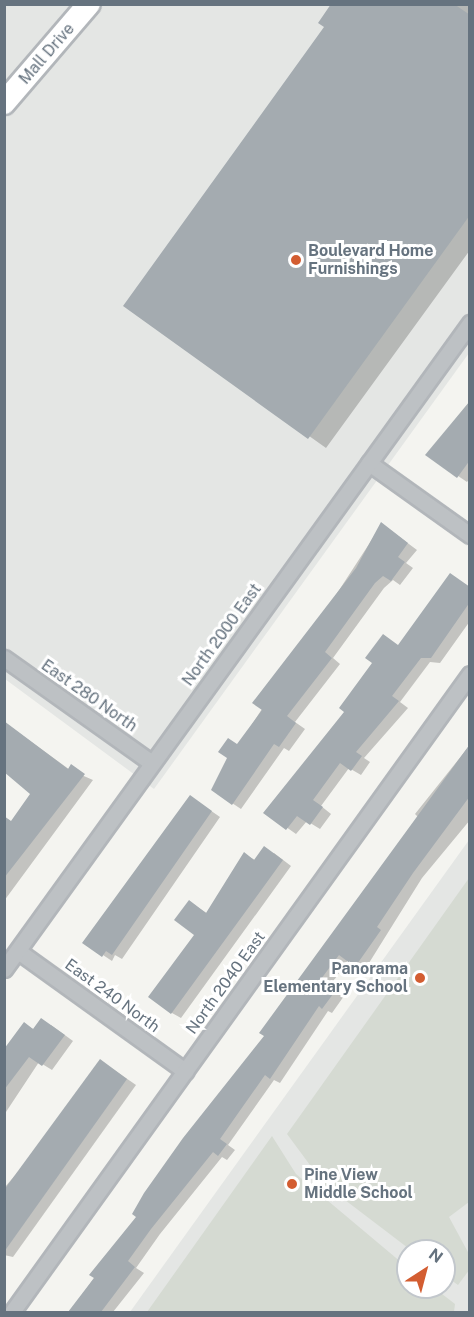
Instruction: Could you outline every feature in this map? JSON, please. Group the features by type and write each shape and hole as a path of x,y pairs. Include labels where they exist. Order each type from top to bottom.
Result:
{"main road":[{"name":"Mall Drive","path":"4,103 89,4"}],"street":[{"name":"North 2000 East","path":"4,969 470,323"},
{"path":"369,463 470,535"},
{"name":"East 280 North","path":"4,658 152,763"},
{"name":"North 2040 East","path":"12,1312 470,674"},
{"name":"East 240 North","path":"18,951 185,1071"}],"shaded area":[{"path":"5,5 469,5 469,353 154,789 5,679"},
{"path":"469,840 469,1312 130,1312"},
{"name":"Panorama Elementary School","path":"469,878 469,1202 449,1217 469,1254 470,1269 458,1285 456,1284 456,1239 396,1239 324,1184 287,1134"},
{"name":"Pine View Middle School","path":"272,1136 296,1174 396,1258 396,1299 449,1299 455,1304 454,1312 147,1312"}],"building":[{"name":"Boulevard Home Furnishings","path":"331,4 454,4 470,15 470,215 308,439 123,306 324,27 318,23"},
{"path":"470,401 470,460 457,478 425,455"},
{"path":"381,522 408,543 398,557 405,562 391,581 383,576 375,583 325,652 332,658 287,716 296,723 279,747 274,744 232,805 211,790 227,758 218,752 228,738 237,744 262,710 252,703 356,568"},
{"path":"450,573 470,587 470,602 431,658 421,658 392,696 399,701 356,752 362,756 351,771 340,763 313,800 323,807 310,825 297,816 286,830 263,813 344,712 339,708 372,663 365,658 383,634 398,645"},
{"path":"4,721 68,769 71,764 85,774 4,878 4,816 11,821 30,794 4,772"},
{"path":"470,744 470,796 413,873 377,927 381,930 355,967 339,955 321,979 336,990 322,1009 319,1006 270,1079 265,1075 220,1139 227,1144 218,1156 213,1152 151,1229 128,1261 135,1267 101,1312 68,1312 94,1278 89,1275 136,1217 132,1214 144,1193 183,1138 264,1036 259,1033"},
{"path":"190,795 212,811 112,955 106,951 102,957 82,943"},
{"path":"264,846 283,860 171,1014 148,997 194,935 174,920 189,900 206,913 244,852 254,860"},
{"path":"41,1018 65,1035 42,1066 29,1057 4,1090 4,1049 24,1022 33,1029"},
{"path":"100,1059 127,1079 4,1252 4,1190"}],"place":[{"name":"Boulevard Home Furnishings","path":"296,260"},
{"name":"Panorama Elementary School","path":"420,978"},
{"name":"Pine View Middle School","path":"292,1184"}]}
